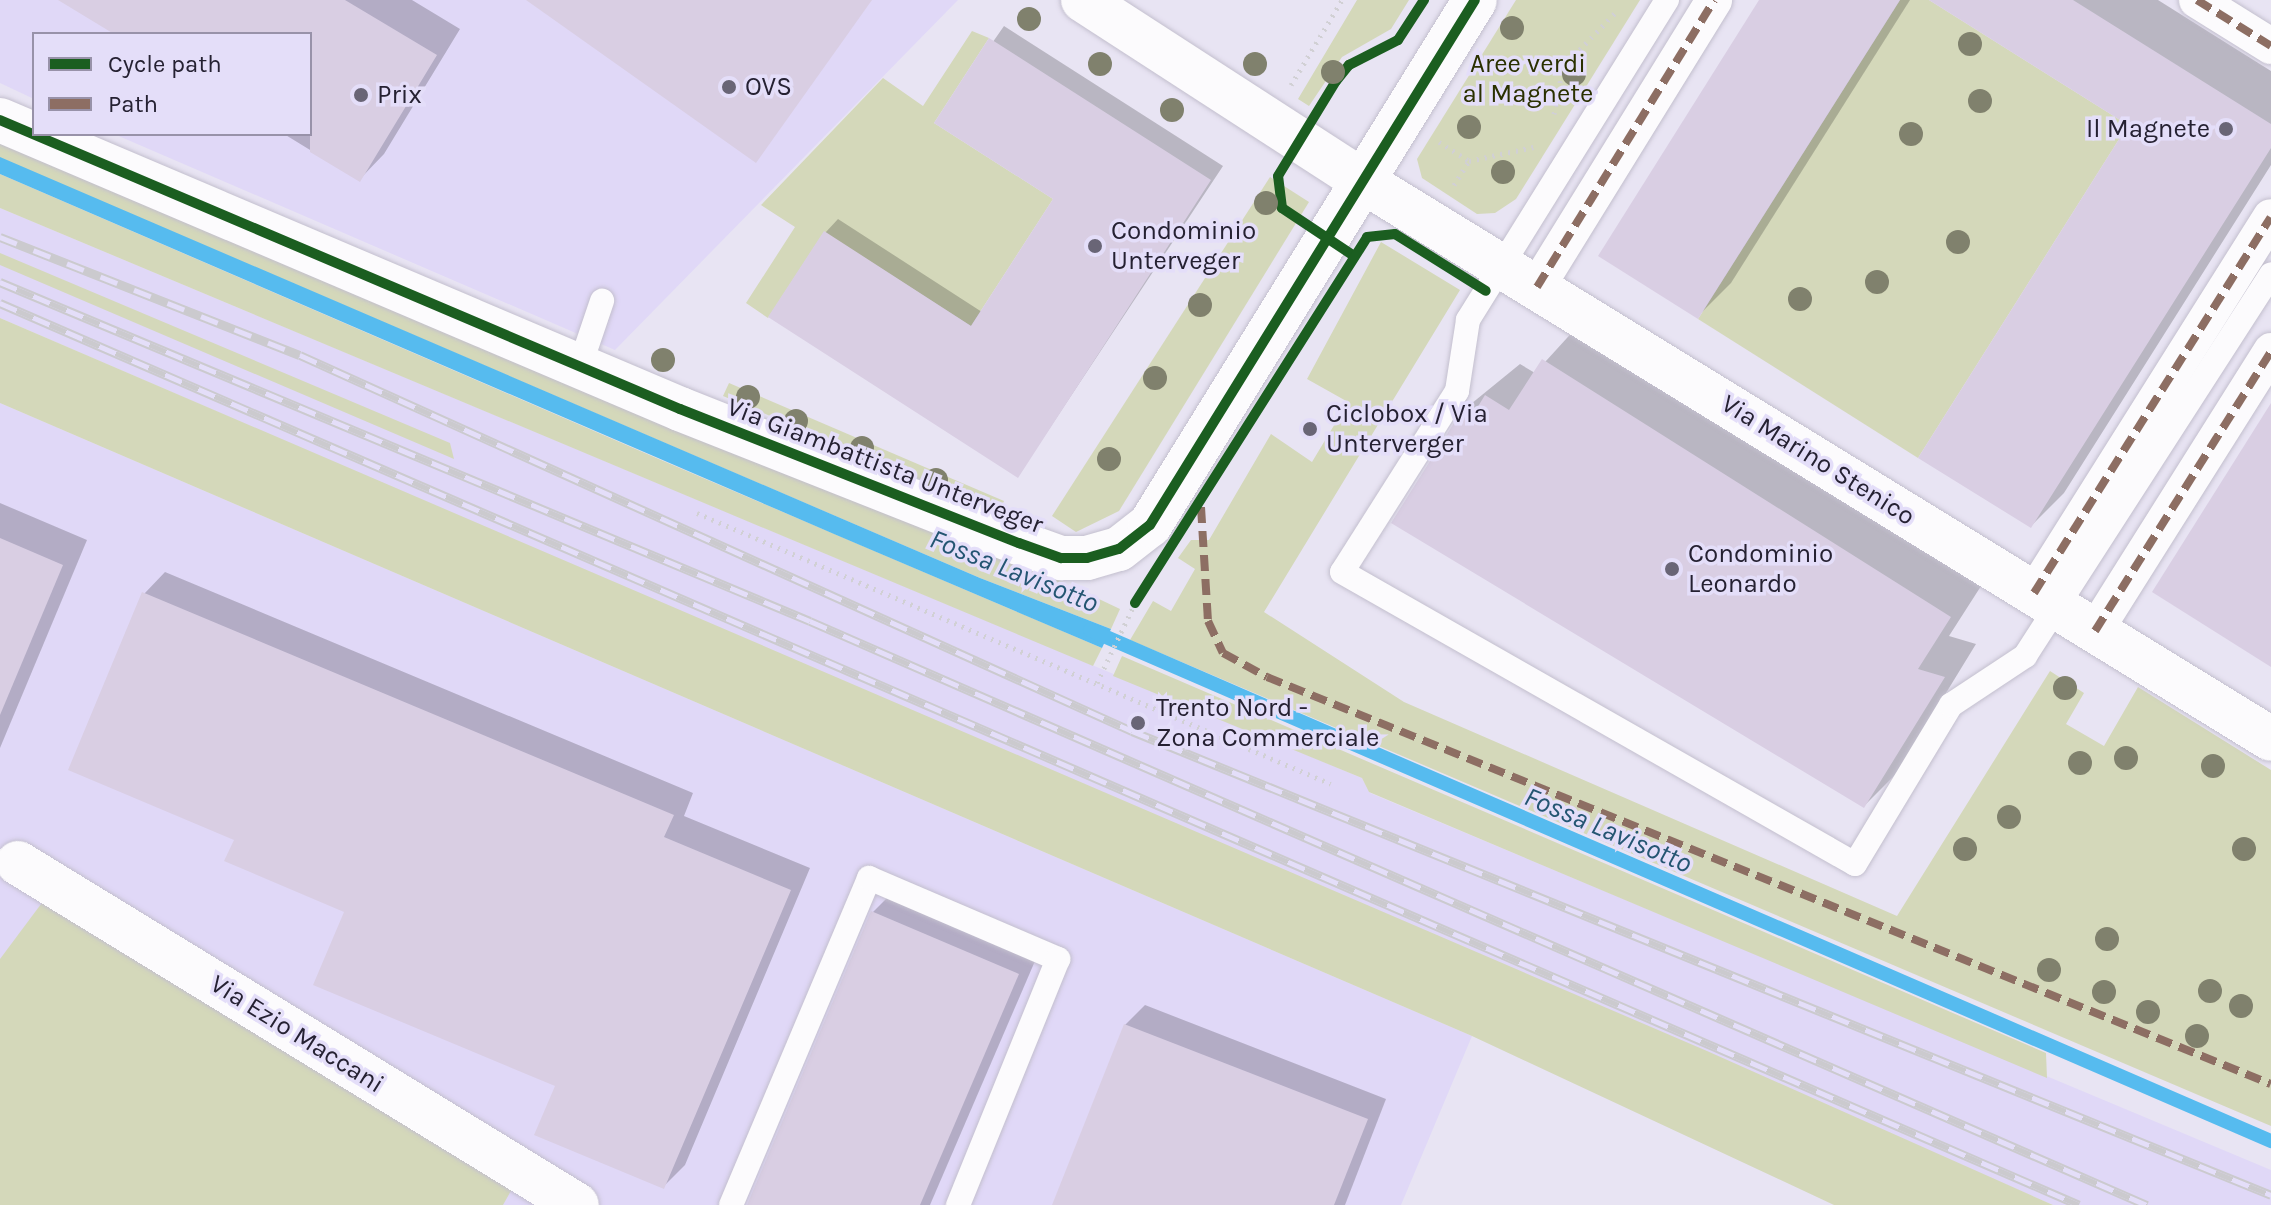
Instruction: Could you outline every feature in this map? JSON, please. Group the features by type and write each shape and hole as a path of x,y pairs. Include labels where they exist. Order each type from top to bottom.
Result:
{"street":[{"name":"Via Marino Stenico","path":"1083,0 1364,182 2271,739"},
{"name":"Via Giambattista Unterveger","path":"38,136 580,366 1019,543 1061,558 1103,555 1150,525 1475,0"},
{"path":"1519,276 1714,0"},
{"path":"2197,0 2271,46"},
{"name":"Via Giambattista Unterveger","path":"0,120 32,134"},
{"path":"2046,601 2271,217"},
{"path":"2095,631 2271,351"},
{"name":"Via Ezio Maccani","path":"9,864 577,1205"}],"lane":[{"path":"1667,0 1519,276 1468,320 1457,391 1342,572 1855,864 1951,705 2025,656 2046,601 2271,274"},
{"path":"580,366 602,301"},
{"path":"731,1205 869,878 1058,959 958,1205"}],"path":[{"path":"1283,98 1342,0"},
{"path":"1554,123 1563,67 1625,0"},
{"path":"1426,133 1469,161 1526,151 1548,136"},
{"path":"1450,191 1469,161"},
{"path":"697,513 1331,784"},
{"path":"1097,683 1143,591"}],"shaded area":[{"path":"0,0 958,0 615,350 119,136 312,136 312,32 32,32 32,98 0,83"},
{"path":"0,208 1362,778 1370,793 2271,1170 2271,1205 2053,1205 0,318"},
{"path":"0,403 1472,1036 1401,1205 0,1205"}],"green space":[{"path":"1357,0 1409,0 1391,29 1342,57 1309,106 1298,99"},
{"name":"Aree verdi al Magnete","path":"1516,0 1640,0 1516,199 1495,213 1477,214 1422,178 1417,159"},
{"path":"1900,0 1929,0 2128,125 1918,458 1698,319"},
{"path":"972,31 989,38 934,123 1053,199 971,326 824,232 768,318 746,303 795,227 761,205 883,78 923,106"},
{"path":"0,135 1061,581 1120,609 1111,629 980,578 0,158"},
{"path":"0,174 1102,648 1093,666 0,208"},
{"path":"1270,177 1309,202 1119,511 1076,532 1052,516"},
{"path":"1381,242 1460,290 1264,612 1404,702 1897,916 2050,671 2084,693 2066,724 2104,746 2138,687 2271,770 2271,1126 1130,640 1153,601 1171,611 1195,569 1178,558 1191,540 1209,540 1271,434 1312,462 1348,402 1307,379"},
{"path":"0,253 450,443 454,459 0,265"},
{"path":"0,318 1707,1051 2053,1205 1834,1205 1472,1036 0,403"},
{"path":"729,383 1004,501 999,513 723,396"},
{"path":"1122,656 2046,1053 2047,1078 1369,792 1362,778 1113,676"},
{"path":"47,896 512,1189 503,1205 0,1205 0,959"}],"water":[{"path":"0,157 980,578 1111,629 1102,648 0,174"}],"building":[{"name":"Prix","path":"58,0 345,0 437,55 360,182 310,152 312,32 111,32"},
{"name":"OVS","path":"526,0 872,0 756,163"},
{"path":"1759,0 1900,0 1698,319 1598,256"},
{"path":"1929,0 2073,0 2271,124 2271,148 2031,528 1918,458 2128,125"},
{"name":"Condominio Unterveger","path":"989,38 1211,180 1018,478 768,317 824,231 971,326 1053,199 934,123"},
{"name":"Condominio Leonardo","path":"1542,359 1951,617 1918,669 1945,677 1864,808 1391,523 1464,407 1474,413 1485,395 1509,410"},
{"path":"2271,403 2271,667 2152,592"},
{"path":"0,538 63,565 0,715"},
{"path":"142,592 674,815 664,837 791,890 664,1189 534,1135 555,1086 313,985 344,912 224,861 234,840 68,770"},
{"path":"871,911 1019,974 920,1205 747,1205"},
{"path":"1124,1024 1368,1119 1334,1205 1052,1205"}],"waterway":[{"name":"Fossa Lavisotto","path":"1090,630 2271,1141"}],"railway":[{"path":"0,237 300,355 1132,731 2271,1195"},
{"path":"0,282 810,621 2147,1205"},
{"path":"0,303 2079,1205"}],"marked path":[{"path":"1537,287 1714,0"},
{"path":"2197,0 2271,46"},
{"path":"2034,593 2271,217"},
{"path":"2095,631 2271,351"},
{"path":"1201,507 1208,621 1223,653 1267,677 2271,1084"}],"cycle path":[{"path":"1354,256 1282,208 1278,176 1349,65 1398,40 1424,0"},
{"path":"38,136 680,409 1019,543 1061,558 1087,558 1119,549 1150,525 1475,0"},
{"path":"0,120 32,134"},
{"path":"1135,603 1367,237 1395,234 1486,291"}],"place":[{"name":"OVS","path":"729,87"},
{"name":"Prix","path":"361,95"},
{"name":"Il Magnete","path":"2226,129"},
{"name":"Condominio Unterveger","path":"1095,246"},
{"name":"Ciclobox / Via Unterverger","path":"1310,429"},
{"name":"Condominio Leonardo","path":"1672,569"},
{"name":"Trento Nord - Zona Commerciale","path":"1138,723"}]}
